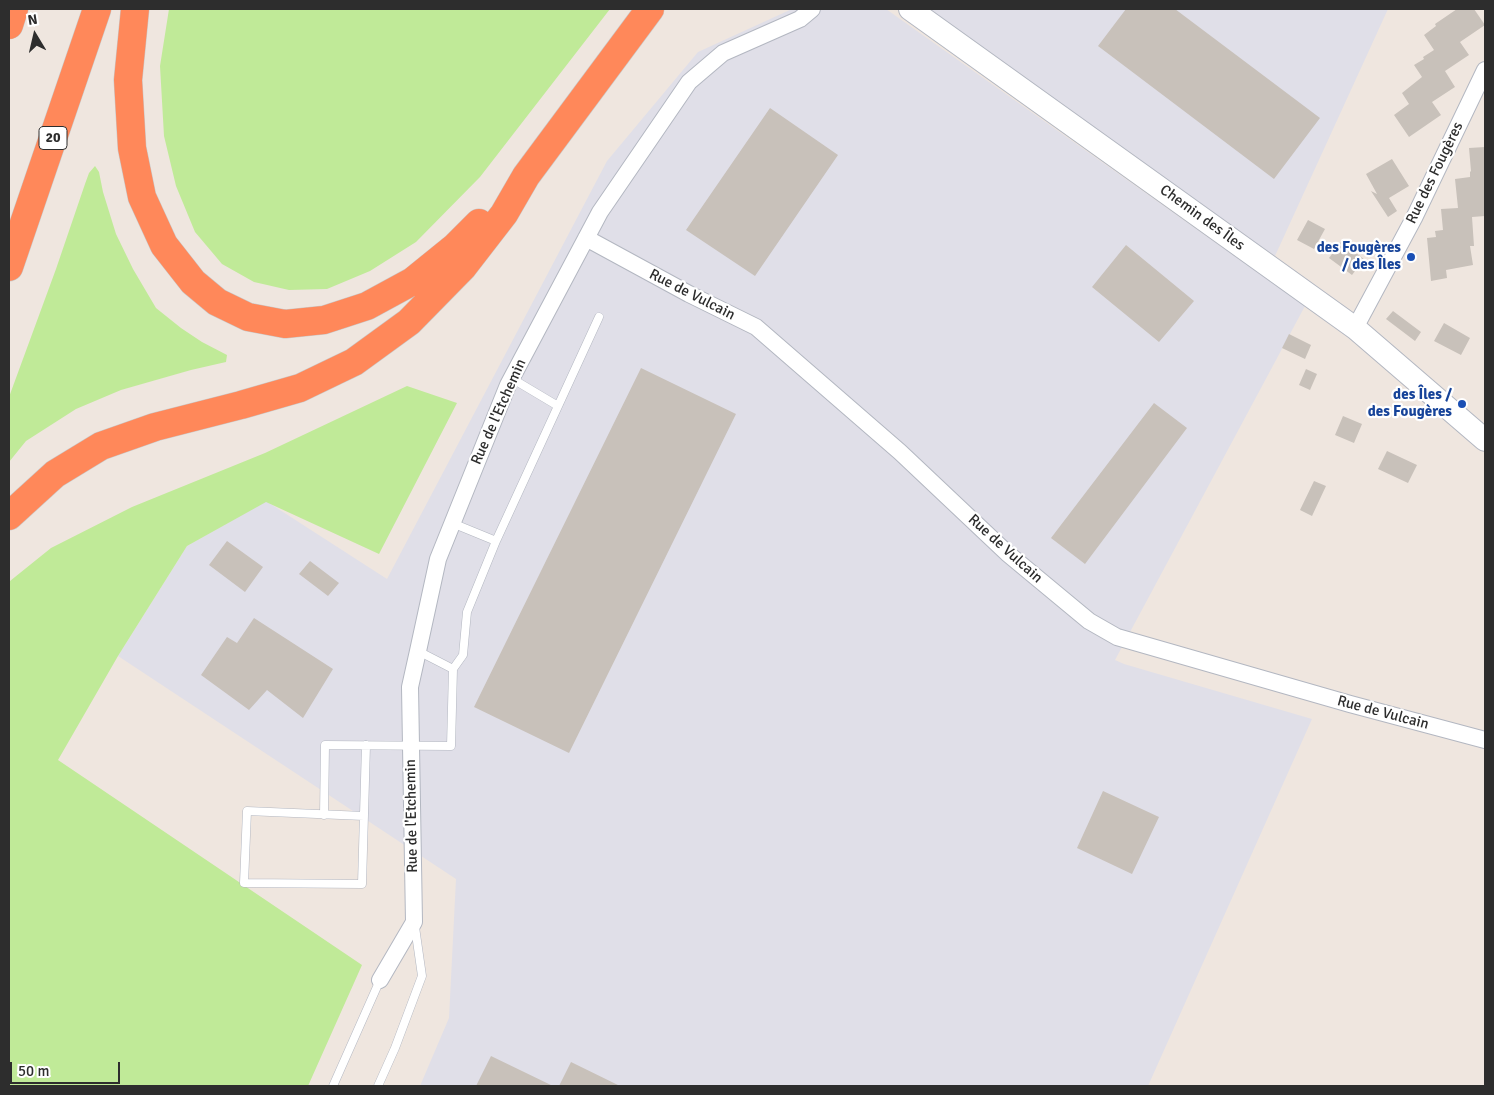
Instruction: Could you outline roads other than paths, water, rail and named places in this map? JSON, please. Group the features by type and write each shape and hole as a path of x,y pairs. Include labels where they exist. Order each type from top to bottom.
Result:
{"highway":[{"path":"9,25 14,9"},
{"name":"20","path":"9,267 97,9"},
{"path":"135,9 128,80 132,148 142,198 164,245 193,282 217,302 248,317 285,324 324,320 367,306 412,281 455,247 526,176"},
{"path":"9,516 55,474 101,446 155,427 300,388 354,362 409,322 463,267 504,214 526,176 650,9"}],"street":[{"name":"Rue de l'Etchemin","path":"414,922 410,687 438,559 511,378 600,212 689,82 723,53 800,18 812,9"},
{"name":"Chemin des Îles","path":"910,9 1355,328 1485,440"},
{"name":"Rue des Fougères","path":"1355,328 1414,218 1485,70"},
{"name":"Rue de Vulcain","path":"586,238 689,294 756,327 900,452 1007,553 1089,621 1117,637 1350,704 1485,740"},
{"path":"380,980 414,922"}],"lane":[{"path":"324,815 325,745 451,746 453,669 463,655 467,612 496,541 599,317"},
{"path":"511,378 558,406"},
{"path":"452,523 496,541"},
{"path":"418,651 453,669"},
{"path":"364,816 247,811 244,883 362,884 364,816 366,745"},
{"name":"Rue de l'Etchemin","path":"378,1086 395,1048 422,976 414,922"},
{"path":"333,1086 380,980"}],"place":[{"name":"des Fougères / des Îles","path":"1411,257"},
{"name":"des Îles / des Fougères","path":"1462,404"}]}
